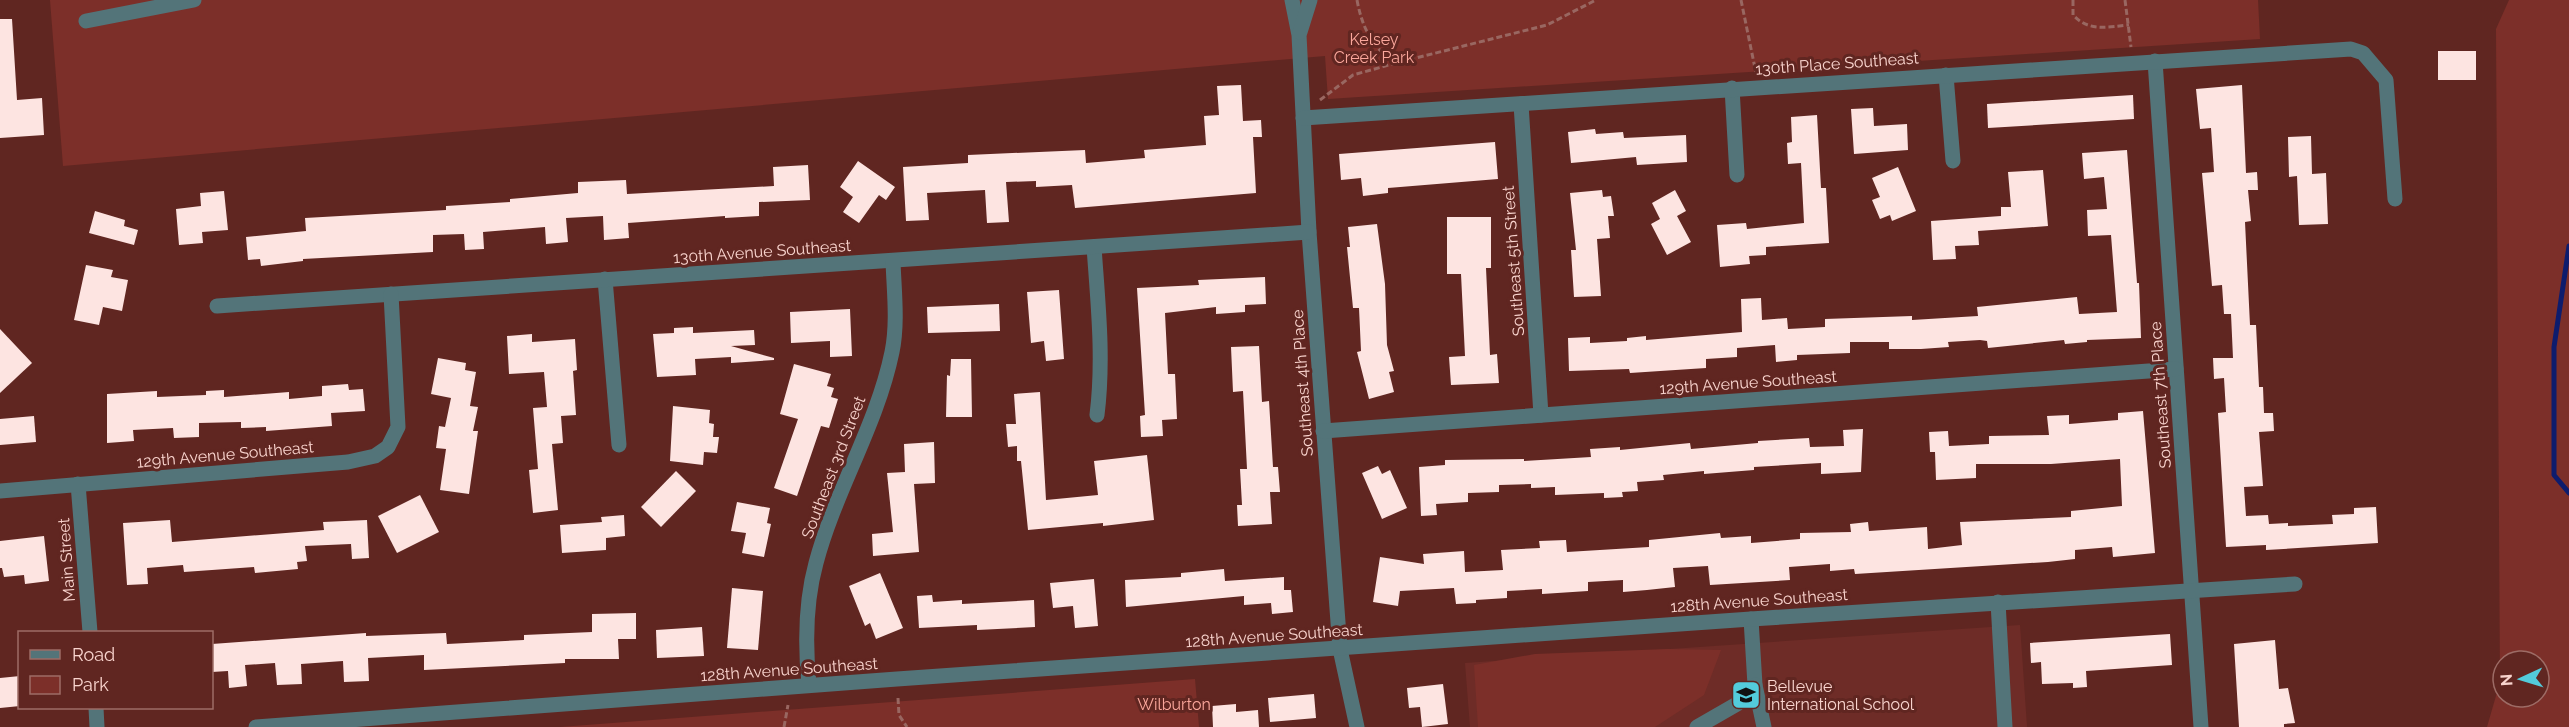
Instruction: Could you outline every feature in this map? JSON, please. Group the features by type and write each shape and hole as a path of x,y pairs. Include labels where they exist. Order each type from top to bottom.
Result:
{"street":[{"path":"1292,0 1299,34"},
{"path":"1299,34 1310,0"},
{"path":"86,21 122,12 189,1"},
{"name":"Southeast 4th Place","path":"1299,34 1309,232 1341,648 1357,727"},
{"name":"130th Place Southeast","path":"1303,118 2335,48 2363,52 2386,80 2390,96 2395,199"},
{"name":"Southeast 7th Place","path":"2155,61 2201,727"},
{"path":"1946,75 1953,161"},
{"path":"1732,88 1737,175"},
{"name":"Southeast 5th Street","path":"1521,104 1541,415"},
{"name":"130th Avenue Southeast","path":"217,306 1309,232"},
{"path":"1094,248 1101,356 1097,415"},
{"name":"Southeast 3rd Street","path":"809,685 805,647 808,600 816,562 880,392 892,353 893,261"},
{"path":"605,279 619,445"},
{"name":"129th Avenue Southeast","path":"0,491 348,462 375,456 388,447 398,427 391,294"},
{"name":"129th Avenue Southeast","path":"1323,431 2176,369"},
{"name":"Main Street","path":"78,484 90,631"},
{"name":"128th Avenue Southeast","path":"256,727 809,685 1998,602 2295,584"},
{"path":"1998,602 2005,727"},
{"path":"1751,619 1755,685 1764,727"},
{"path":"1697,727 1737,704 1755,685"},
{"path":"96,709 97,727"}],"path":[{"path":"1357,0 1371,41 1378,50 1395,63"},
{"path":"1318,102 1353,75 1547,25 1596,0"},
{"path":"1741,0 1755,61 1757,87"},
{"path":"2073,0 2073,15 2082,25 2091,28 2129,25"},
{"path":"2126,0 2133,51"},
{"path":"898,698 899,715 907,727"},
{"path":"784,727 788,705"}],"shaded area":[{"name":"Bellevue International School","path":"2020,625 2027,727 1470,727 1465,663"}],"green space":[{"name":"Kelsey Creek Park","path":"50,0 2258,0 2260,39 1328,99 1325,56 63,166"},
{"path":"2509,0 2569,0 2569,727 2487,727 2492,709 2551,709 2551,649 2500,649 2496,29"},
{"path":"1668,649 1721,650 1704,695 1655,727 1478,727 1474,665 1535,654"},
{"name":"Wilburton","path":"1195,679 1199,727 560,727"}],"building":[{"path":"0,19 12,19 17,100 42,98 44,135 0,138"},
{"path":"2438,51 2476,51 2476,80 2438,80"},
{"path":"1241,85 1243,121 1261,120 1262,137 1253,137 1256,193 1075,208 1072,185 1036,187 1036,181 1006,182 1009,222 987,223 985,190 927,193 929,220 906,221 903,167 968,163 968,155 1085,150 1086,163 1145,158 1144,150 1206,145 1204,116 1219,115 1217,86"},
{"path":"2242,85 2246,173 2257,172 2258,190 2248,190 2251,221 2245,222 2250,325 2256,325 2259,387 2263,387 2264,413 2273,413 2274,431 2259,432 2263,486 2244,487 2246,516 2268,515 2269,524 2288,523 2288,526 2333,524 2332,515 2354,514 2354,508 2376,507 2378,543 2266,550 2266,545 2226,547 2218,413 2226,412 2224,378 2214,379 2213,358 2233,358 2231,314 2224,314 2222,285 2212,286 2202,173 2214,172 2211,128 2200,129 2196,89"},
{"path":"2133,95 2134,119 1988,128 1987,104"},
{"path":"1873,108 1874,126 1907,124 1908,150 1854,154 1851,109"},
{"path":"1817,115 1821,188 1826,188 1829,243 1766,247 1766,255 1749,256 1750,264 1720,267 1717,225 1746,223 1747,229 1804,223 1801,163 1788,164 1787,143 1792,142 1791,117"},
{"path":"1595,129 1596,134 1623,132 1624,138 1686,135 1687,162 1637,165 1636,157 1571,163 1568,132"},
{"path":"2311,136 2312,174 2326,173 2328,224 2299,225 2297,176 2289,177 2288,137"},
{"path":"1495,142 1498,179 1388,188 1388,193 1363,196 1361,178 1341,180 1339,154"},
{"path":"2127,150 2137,283 2139,283 2141,338 2087,340 2087,342 2065,344 2064,340 1988,348 1987,341 1980,340 1948,342 1949,347 1921,349 1889,349 1889,342 1850,342 1850,353 1797,355 1797,360 1776,362 1775,345 1737,348 1737,357 1706,359 1706,368 1630,373 1629,369 1569,371 1568,338 1590,337 1590,343 1627,341 1627,338 1646,336 1646,340 1742,332 1741,299 1761,298 1762,320 1787,318 1788,329 1825,327 1825,319 1912,316 1912,320 1978,316 1977,307 2077,297 2079,314 2117,312 2111,235 2088,236 2087,210 2107,209 2104,177 2084,179 2082,153"},
{"path":"858,161 895,187 886,200 879,195 859,223 843,212 853,197 840,187"},
{"path":"808,165 810,200 759,202 759,216 725,218 725,216 628,223 629,238 604,240 603,216 566,218 568,242 546,244 545,227 483,232 484,249 465,250 464,234 433,235 433,252 303,259 303,261 261,266 260,259 248,260 246,237 306,231 305,218 446,210 446,206 510,202 510,199 578,193 578,182 626,180 627,194 774,186 773,167"},
{"path":"1898,167 1916,211 1892,221 1890,215 1880,219 1872,200 1880,197 1872,178"},
{"path":"2043,170 2048,226 1978,231 1979,245 1955,246 1956,259 1933,260 1931,221 2001,216 2001,207 2011,207 2008,172"},
{"path":"1602,190 1603,197 1611,196 1614,216 1608,216 1610,238 1597,239 1601,296 1574,297 1571,250 1576,250 1570,193"},
{"path":"1675,190 1686,211 1677,216 1691,242 1667,255 1651,224 1660,219 1652,203"},
{"path":"224,191 228,230 202,232 203,243 179,245 176,209 201,206 200,193"},
{"path":"95,211 125,220 124,226 138,230 134,245 89,233"},
{"path":"1447,217 1491,217 1491,268 1486,268 1490,355 1497,354 1499,383 1451,385 1449,357 1465,356 1461,274 1447,274"},
{"path":"1377,224 1385,284 1387,345 1394,371 1389,372 1394,392 1369,399 1357,352 1361,351 1359,308 1353,308 1347,247 1350,247 1348,227"},
{"path":"86,265 113,270 111,277 128,280 122,311 103,307 99,325 74,320"},
{"path":"1265,277 1266,304 1245,305 1245,312 1216,314 1216,307 1165,313 1168,374 1175,374 1177,419 1162,420 1163,436 1141,437 1140,416 1145,415 1137,288 1199,285 1198,280"},
{"path":"1059,290 1064,359 1046,361 1044,341 1031,343 1027,292"},
{"path":"999,304 1000,331 928,333 927,307"},
{"path":"850,309 852,356 830,357 830,341 791,343 790,312"},
{"path":"693,327 693,333 754,330 755,345 731,346 774,358 774,360 731,363 731,357 695,359 696,375 657,377 653,334 674,333 674,328"},
{"path":"0,329 32,363 0,393"},
{"path":"532,334 532,342 575,339 577,370 573,371 576,415 561,416 563,443 552,444 558,510 533,513 529,470 538,469 533,408 547,407 544,372 509,374 507,336"},
{"path":"1259,346 1262,402 1269,401 1273,467 1278,467 1280,492 1270,492 1272,524 1238,526 1237,505 1242,505 1240,469 1247,469 1243,391 1233,392 1231,347"},
{"path":"438,358 466,363 465,370 476,372 470,406 478,407 473,431 478,431 469,494 440,490 446,449 436,448 439,426 445,427 451,398 431,394"},
{"path":"951,359 971,359 972,417 946,417 947,375 950,376"},
{"path":"794,364 831,374 827,386 834,388 831,397 838,399 829,428 821,426 797,496 774,488 798,419 780,414"},
{"path":"348,384 349,390 363,389 365,411 331,413 332,426 266,431 266,427 241,428 241,422 199,423 199,437 174,438 173,428 133,430 134,441 107,443 107,394 157,391 157,397 206,395 206,391 224,390 224,397 289,392 289,399 322,396 322,386"},
{"path":"1040,392 1046,500 1098,495 1094,461 1147,455 1154,520 1103,526 1103,523 1028,530 1021,461 1017,461 1017,446 1008,447 1006,424 1016,424 1014,394"},
{"path":"673,406 710,410 709,423 714,424 713,437 719,437 717,453 704,452 703,465 670,461"},
{"path":"2143,411 2155,553 2113,557 2112,547 2075,550 2075,559 2048,562 1855,574 1854,569 1830,571 1830,564 1789,567 1790,580 1710,585 1708,566 1673,568 1675,587 1623,592 1623,580 1588,582 1588,591 1542,594 1542,589 1507,591 1507,598 1456,604 1454,588 1400,591 1398,606 1373,602 1380,557 1424,564 1423,554 1464,551 1465,572 1503,570 1501,550 1540,548 1539,541 1566,540 1567,552 1649,547 1649,540 1720,533 1721,538 1751,536 1751,543 1800,539 1800,533 1851,532 1850,524 1868,522 1869,531 1927,527 1928,549 1962,545 1960,522 2071,517 2071,511 2122,506 2120,459 2051,464 1976,464 1976,478 1936,480 1935,452 1930,452 1929,432 1948,431 1949,446 1989,444 1989,436 2049,435 2047,416 2069,415 2069,424 2118,420 2118,413"},
{"path":"34,416 36,442 0,445 0,419"},
{"path":"1863,429 1861,472 1821,474 1821,463 1754,467 1754,470 1704,474 1704,471 1663,475 1664,480 1637,482 1638,491 1622,492 1623,497 1604,498 1604,493 1555,495 1555,487 1531,488 1531,484 1499,485 1499,492 1468,493 1468,502 1436,504 1437,515 1421,516 1419,467 1445,465 1445,460 1524,459 1524,461 1591,457 1590,449 1620,447 1620,450 1690,443 1691,449 1809,438 1810,447 1844,446 1843,430"},
{"path":"934,442 935,483 914,484 919,552 873,556 872,534 893,532 887,473 905,472 904,444"},
{"path":"1378,466 1382,474 1390,470 1407,508 1382,519 1362,473"},
{"path":"676,471 696,491 661,527 641,507"},
{"path":"420,495 439,532 397,553 378,516"},
{"path":"737,502 770,508 767,523 771,524 764,557 742,553 746,533 731,531"},
{"path":"624,515 625,536 606,538 606,550 562,553 560,525 602,522 601,517"},
{"path":"170,520 172,542 324,530 323,522 367,520 369,558 352,559 351,544 305,546 307,561 297,562 298,569 255,573 254,567 184,572 183,565 147,568 148,584 127,585 123,523"},
{"path":"44,536 49,581 25,584 24,575 4,577 2,568 0,568 0,541"},
{"path":"1224,569 1225,581 1284,577 1284,590 1291,590 1293,612 1272,614 1271,603 1244,605 1244,596 1126,607 1125,580 1181,577 1181,573"},
{"path":"880,573 903,628 876,639 870,623 865,626 849,586"},
{"path":"1094,579 1098,626 1075,628 1073,606 1053,608 1050,583"},
{"path":"732,588 763,591 758,650 727,648"},
{"path":"932,595 933,602 962,600 962,604 1034,600 1035,627 977,630 977,625 919,628 917,596"},
{"path":"636,613 636,639 618,639 619,659 565,659 565,663 424,670 424,655 368,658 369,681 344,682 343,661 301,664 302,684 277,685 275,663 245,665 247,686 229,688 228,671 213,672 213,644 366,633 366,636 446,633 447,644 524,640 524,635 592,632 592,614"},
{"path":"702,627 704,656 657,658 656,630"},
{"path":"2170,634 2172,665 2086,671 2087,687 2073,688 2073,683 2042,684 2041,662 2031,663 2030,643"},
{"path":"2275,640 2279,689 2288,688 2295,723 2284,724 2284,727 2239,727 2234,644"},
{"path":"18,676 18,706 0,708 0,678"},
{"path":"1443,684 1448,724 1422,727 1420,707 1409,708 1407,688"},
{"path":"1314,694 1316,718 1270,722 1268,698"},
{"path":"1236,704 1236,712 1258,710 1259,727 1213,727 1212,706"}],"waterway":[{"path":"2569,246 2554,347 2554,475 2569,493"}],"place":[{"name":"Bellevue International School","path":"1746,695"}]}
